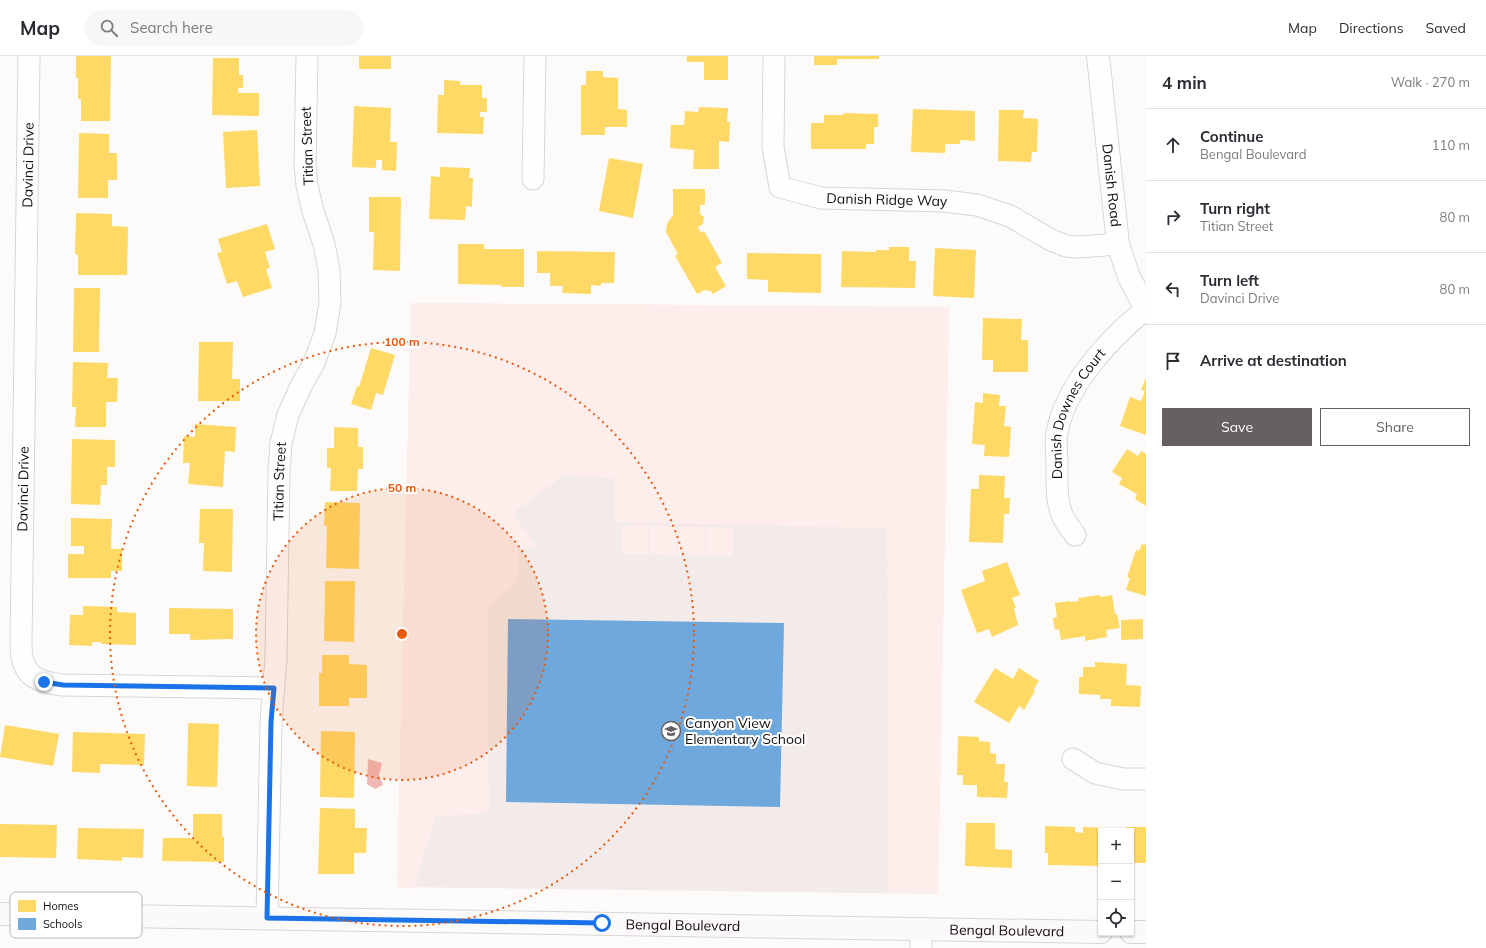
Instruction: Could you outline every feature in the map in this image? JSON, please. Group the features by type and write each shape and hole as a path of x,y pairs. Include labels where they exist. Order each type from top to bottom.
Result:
{"main road":[{"name":"Bengal Boulevard","path":"0,914 10,914"},
{"name":"Bengal Boulevard","path":"142,916 866,927 921,939 1098,932"},
{"path":"1134,932 1146,932"}],"street":[{"name":"Davinci Drive","path":"29,56 21,642 23,661 30,674 34,677 44,682 63,685 274,688"},
{"name":"Titian Street","path":"267,918 271,722 276,658 279,471 281,443 288,415 301,386 314,363 325,333 330,303 328,263 324,244 312,208 307,185 305,165 307,56"},
{"path":"533,179 535,56"},
{"name":"Danish Ridge Way","path":"774,56 773,148 780,187 821,198 944,201 977,205 1010,216 1051,240 1066,246 1079,247 1118,244"},
{"name":"Danish Road","path":"1098,56 1118,244 1129,277 1146,309"},
{"name":"Danish Downes Court","path":"1075,535 1063,516 1057,491 1057,434 1063,411 1070,395 1085,371 1125,326 1146,309"},
{"path":"1073,759 1095,773 1123,779 1146,779"}],"shaded area":[{"name":"Canyon View Elementary School","path":"411,303 949,307 938,894 397,887"},
{"path":"411,303 949,307 938,894 888,893 887,528 614,522 615,478 563,476 513,513 537,548 519,550 517,581 488,609 489,813 436,816 413,889 397,887"},
{"path":"622,526 648,526 648,554 621,554"},
{"path":"650,526 677,527 676,555 650,554"},
{"path":"679,527 705,527 705,555 678,555"},
{"path":"707,527 733,528 733,556 706,555"},
{"path":"368,759 382,763 379,775 383,785 375,789 367,784"}],"building: Homes":[{"path":"76,56 111,56 110,121 81,121 81,99 78,99 78,78 76,78"},
{"path":"359,56 391,56 391,69 359,69"},
{"path":"687,56 728,56 728,80 704,80 704,62 687,62"},
{"path":"814,56 879,56 879,59 837,59 837,65 814,65"},
{"path":"213,58 239,58 239,75 243,75 243,88 238,88 238,93 259,93 259,116 212,115"},
{"path":"586,71 603,71 603,77 618,78 618,109 627,110 627,127 605,127 605,135 581,135 581,85 586,85"},
{"path":"444,80 460,81 460,85 482,85 482,98 487,98 487,112 480,112 480,117 484,117 483,134 437,133 438,95 444,95"},
{"path":"354,106 391,108 390,142 397,142 396,171 382,170 382,160 376,160 376,168 352,167"},
{"path":"699,107 728,108 727,122 730,122 729,142 719,141 719,169 693,169 694,150 670,148 671,125 684,125 685,111 698,112"},
{"path":"913,109 975,111 975,141 960,140 960,144 945,144 945,153 911,152"},
{"path":"999,110 1024,110 1023,118 1038,119 1037,152 1032,152 1031,162 998,161"},
{"path":"844,113 878,114 878,127 874,127 874,144 866,144 866,149 811,149 811,123 824,123 824,115 843,115"},
{"path":"257,130 260,186 226,188 223,132"},
{"path":"79,133 109,134 109,153 117,153 117,180 108,180 108,198 78,198"},
{"path":"609,158 643,164 633,218 599,211"},
{"path":"440,167 470,168 469,178 473,178 472,207 466,206 465,220 429,219 431,176 440,177"},
{"path":"673,189 705,189 705,205 700,205 700,214 704,217 703,224 698,227 701,233 704,231 722,263 715,267 726,286 713,294 711,291 705,290 697,294 675,256 678,254 666,232 667,224 673,215"},
{"path":"369,197 401,197 400,271 373,270 374,232 369,232"},
{"path":"76,213 112,214 112,226 128,227 127,275 78,275 78,255 75,254"},
{"path":"267,224 275,249 265,252 270,268 266,269 272,288 243,297 237,281 227,284 217,253 222,252 218,239"},
{"path":"458,244 484,244 484,249 524,249 524,287 458,284"},
{"path":"889,247 909,247 909,261 916,261 915,288 841,287 842,251 876,252 876,250 889,250"},
{"path":"935,248 976,250 974,298 933,296"},
{"path":"537,251 615,252 614,283 601,283 601,286 591,285 591,294 562,293 563,286 550,286 550,273 537,273"},
{"path":"747,253 821,254 821,293 768,292 768,280 747,279"},
{"path":"74,288 100,288 99,352 73,352"},
{"path":"983,318 1022,319 1021,340 1028,340 1028,372 993,372 993,360 982,360"},
{"path":"199,342 233,342 232,379 240,379 240,401 198,401"},
{"path":"371,348 395,355 383,395 376,393 371,410 351,404 357,386 359,387"},
{"path":"73,362 108,363 107,378 118,378 117,402 106,402 106,427 75,427 76,407 72,407"},
{"path":"1146,378 1146,435 1120,426 1130,397 1141,401 1145,391 1141,390"},
{"path":"983,393 1000,395 999,406 1006,406 1004,426 1011,427 1009,457 984,456 985,445 972,444 975,402 983,403"},
{"path":"195,424 236,427 235,452 225,451 223,487 188,484 190,463 183,463 184,436 195,437"},
{"path":"334,427 358,428 358,447 363,447 363,469 358,469 357,491 330,491 331,468 327,468 327,448 334,448"},
{"path":"72,439 115,440 115,467 107,467 107,485 101,485 100,505 71,504"},
{"path":"1127,449 1138,456 1141,451 1146,454 1146,506 1135,499 1137,494 1119,484 1122,478 1112,472"},
{"path":"979,475 1005,476 1004,498 1010,498 1009,514 1004,514 1003,543 969,542 971,489 979,489"},
{"path":"325,502 360,503 359,569 326,568 327,526 324,526"},
{"path":"200,509 233,509 232,572 203,571 204,543 199,543"},
{"path":"71,518 112,519 111,549 122,549 122,571 111,571 111,578 68,578 68,554 84,554 84,546 71,546"},
{"path":"1146,542 1146,596 1126,590 1130,578 1127,577 1136,550 1139,551 1142,544 1145,545"},
{"path":"1007,562 1020,595 1012,598 1016,608 1014,608 1018,625 992,637 989,629 977,633 961,590 985,581 982,571"},
{"path":"325,581 355,581 354,642 324,641"},
{"path":"1100,595 1101,597 1112,595 1115,614 1117,614 1120,628 1106,630 1107,637 1085,641 1085,636 1061,640 1059,629 1055,630 1053,618 1057,617 1055,603 1079,601 1078,598"},
{"path":"83,606 117,607 117,612 136,613 136,645 101,644 101,642 92,642 92,646 69,645 70,615 83,615"},
{"path":"169,608 233,609 233,639 190,640 190,634 169,634"},
{"path":"1143,619 1143,639 1121,640 1121,620"},
{"path":"322,655 349,655 349,664 367,665 367,698 349,698 349,706 319,706 319,673 322,673"},
{"path":"1095,662 1127,664 1126,685 1141,686 1140,707 1111,706 1111,699 1100,699 1100,695 1079,694 1079,677 1083,677 1083,667 1095,667"},
{"path":"995,668 1013,679 1019,668 1039,681 1024,710 1019,706 1009,723 974,702"},
{"path":"188,723 219,724 217,787 187,786"},
{"path":"5,725 59,734 53,766 0,757"},
{"path":"321,731 355,732 354,798 320,797"},
{"path":"73,732 145,734 144,765 100,764 100,773 72,772"},
{"path":"958,736 979,737 979,741 990,742 990,753 996,754 996,764 1005,764 1004,782 1008,782 1007,798 977,797 977,785 963,785 963,775 957,775"},
{"path":"320,808 355,809 355,828 367,828 366,853 354,853 354,874 318,874"},
{"path":"193,814 222,814 224,862 162,861 163,838 193,838"},
{"path":"966,823 995,823 995,849 1012,850 1012,868 965,866"},
{"path":"0,824 57,825 56,858 0,857"},
{"path":"1045,826 1075,827 1075,832 1083,833 1083,827 1105,828 1098,828 1098,866 1048,865 1048,853 1045,853"},
{"path":"1146,827 1146,863 1134,863 1134,828 1126,828"},
{"path":"78,828 144,829 143,858 122,857 122,861 77,859"}],"building: Schools":[{"path":"508,619 784,623 780,807 506,802"}],"place":[{"name":"Canyon View Elementary School","path":"671,731"}],"route":[{"path":"44,682 63,685 274,688 271,722 267,918 602,923"}]}
